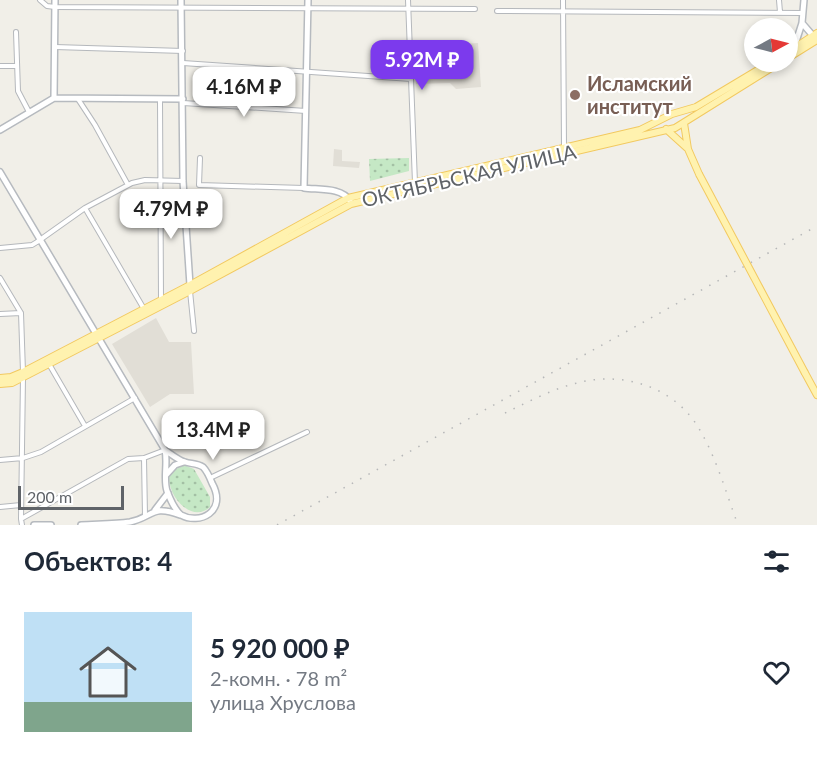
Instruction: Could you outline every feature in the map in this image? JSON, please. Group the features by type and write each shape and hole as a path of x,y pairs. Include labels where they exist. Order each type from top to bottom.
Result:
{"main road":[{"path":"798,46 816,37"},
{"path":"798,49 816,37"},
{"name":"ОКТЯБРЬСКАЯ УЛИЦА","path":"0,384 12,382 349,201 415,183 640,130 675,113 681,113 702,104 755,72"},
{"name":"ОКТЯБРЬСКАЯ УЛИЦА","path":"349,201 678,128 765,72"},
{"path":"681,113 687,149 699,174 817,395"},
{"path":"663,119 663,126 687,149"},
{"name":"ОКТЯБРЬСКАЯ УЛИЦА","path":"0,378 23,375 50,364 144,309 190,288"}],"street":[{"path":"40,0 47,6 55,7 476,9"},
{"path":"54,98 55,0"},
{"path":"181,0 183,181 194,331"},
{"path":"304,188 308,0"},
{"path":"408,0 415,183"},
{"path":"563,0 564,148"},
{"path":"779,0 780,12"},
{"path":"798,37 804,0"},
{"path":"497,11 803,13"},
{"path":"802,23 816,37"},
{"path":"16,32 18,91 29,112"},
{"path":"55,47 183,51"},
{"path":"183,63 411,79"},
{"path":"0,66 16,66"},
{"path":"0,130 54,98 160,99 306,111"},
{"path":"78,99 128,185"},
{"path":"160,99 161,300"},
{"path":"200,158 199,185 333,191 349,201"},
{"path":"0,172 38,241 98,336 165,450 168,461 166,475 168,493 180,514"},
{"path":"0,248 32,245 85,208 128,185 145,180 183,181"},
{"path":"85,208 144,309"},
{"path":"0,278 21,313 22,525"},
{"path":"0,314 21,313"},
{"path":"50,364 85,426"},
{"path":"0,460 23,459 40,452 135,398"},
{"path":"210,478 307,432"},
{"path":"21,519 128,459 144,458 165,450"},
{"path":"81,525 128,522 166,509 194,522 204,520 214,514 218,503 218,493 203,468 184,462 165,450"},
{"path":"144,458 145,516"},
{"path":"166,475 175,465 184,462"},
{"path":"154,512 168,493"},
{"path":"0,507 21,505"},
{"path":"34,525 51,525"}],"shaded area":[{"path":"478,43 481,87 456,89 450,83 416,84 414,47"},
{"path":"334,149 342,150 342,161 360,162 359,168 333,166"},
{"path":"156,318 169,342 191,342 194,394 170,394 150,407 112,344"}],"green space":[{"path":"409,158 409,171 370,181 369,159"},
{"path":"184,465 194,469 210,497 210,507 202,511 194,512 180,504 171,488 170,472"}],"railway":[{"path":"277,525 817,226"},
{"path":"505,413 558,389 594,380 628,381 661,392 675,401 698,427 715,462 738,525"}],"place":[{"name":"Исламский институт","path":"575,95"}]}
